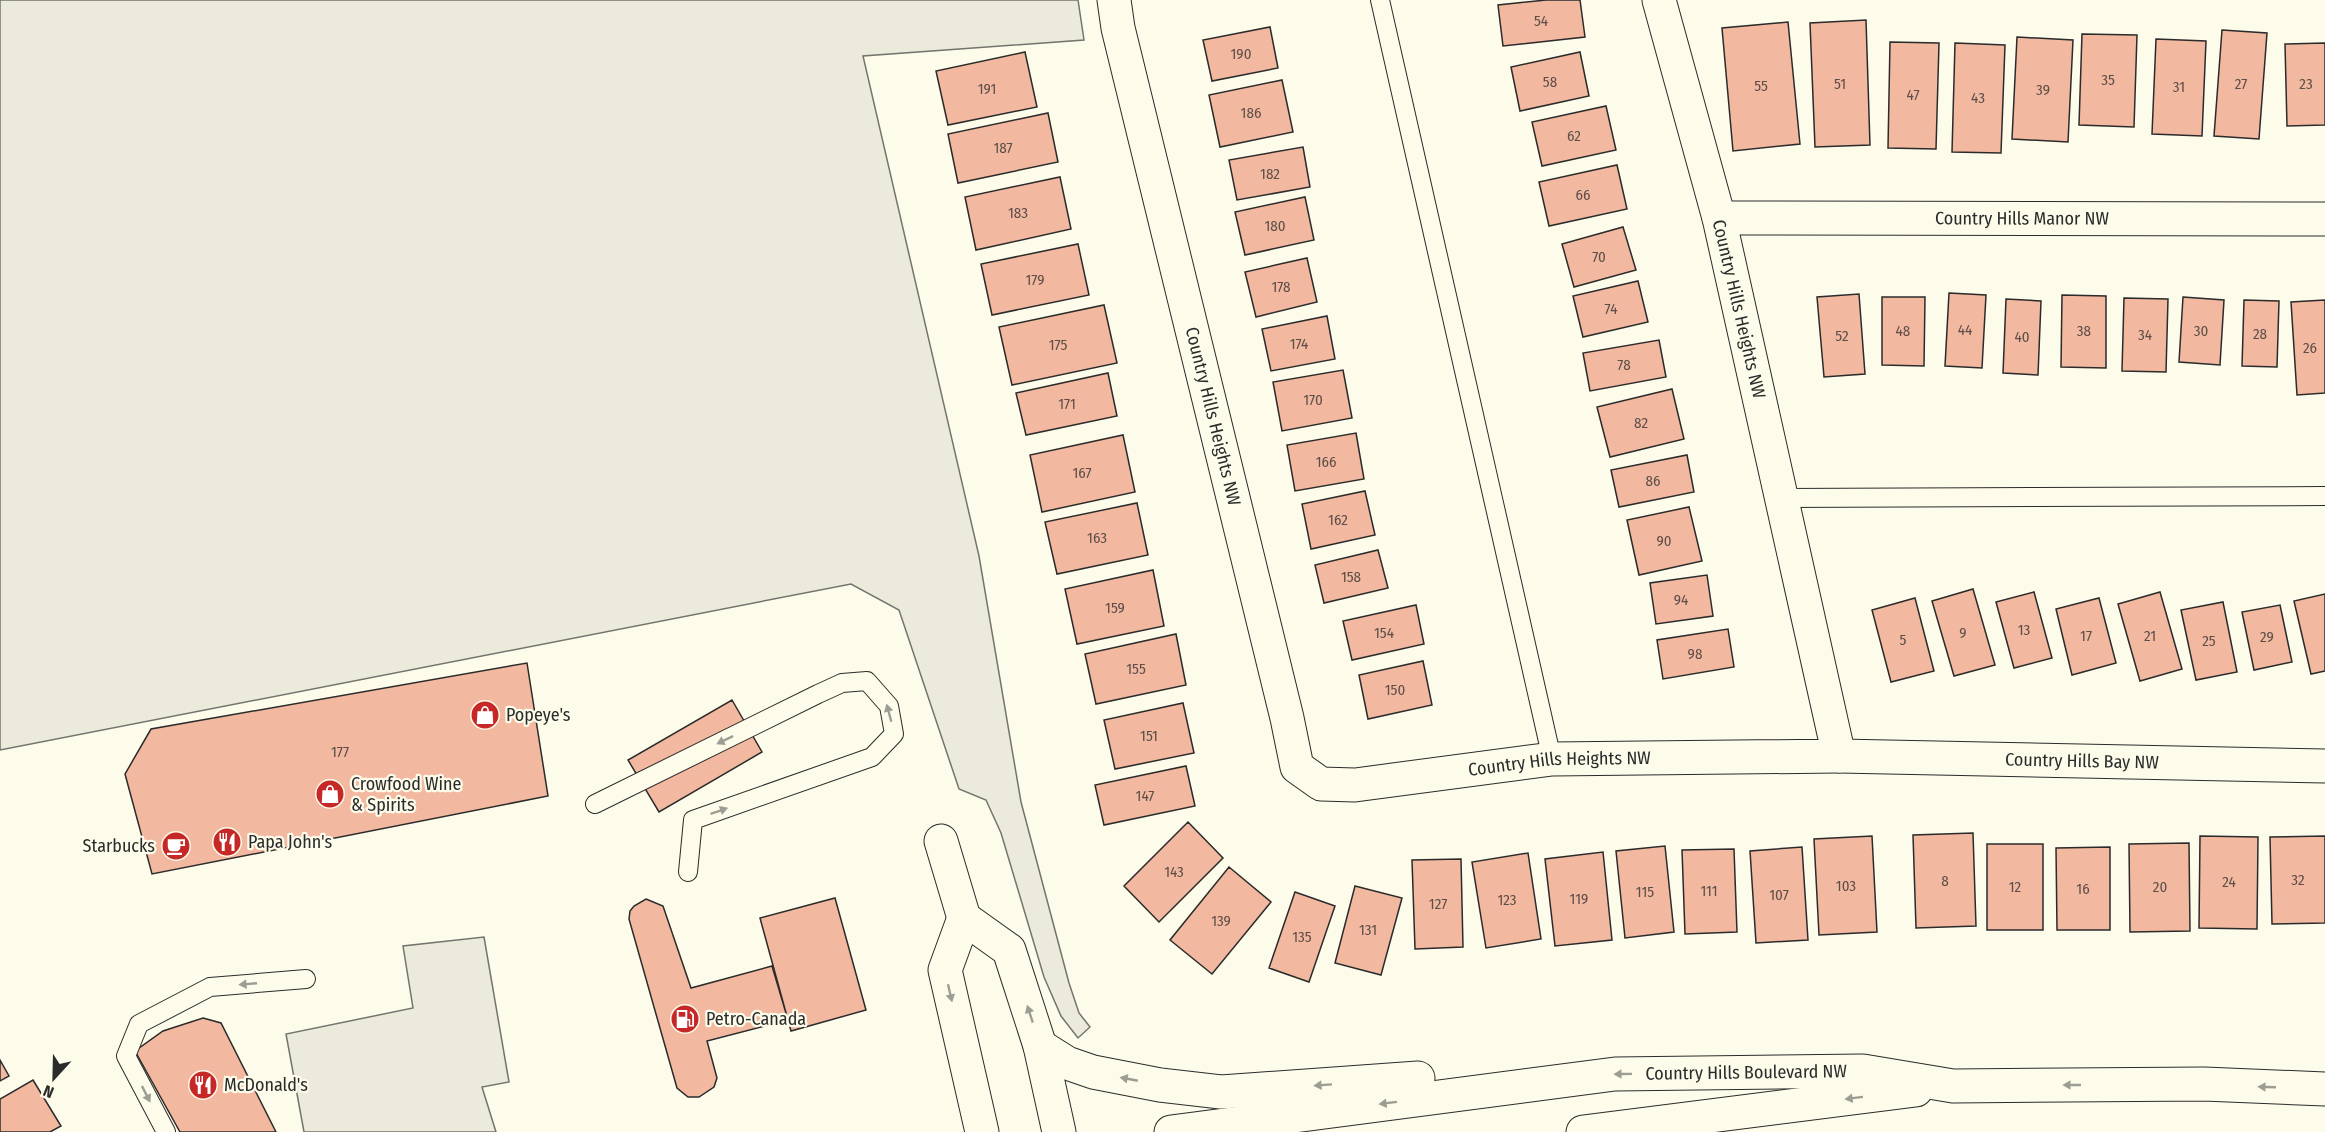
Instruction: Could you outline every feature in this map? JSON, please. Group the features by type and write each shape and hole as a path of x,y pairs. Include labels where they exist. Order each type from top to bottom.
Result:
{"street":[{"name":"Country Hills Heights NW","path":"1114,0 1118,28 1285,706 1297,767 1321,784 1355,785 1552,759 1839,756 1719,218 1659,0"},
{"name":"Country Hills Manor NW","path":"1719,218 2325,219"},
{"name":"Country Hills Bay NW","path":"1839,756 2325,766"},
{"path":"941,841 964,918 945,970 982,1132"},
{"path":"964,918 1009,950 1040,1046 1059,1132"},
{"path":"1040,1046 1067,1063 1093,1072 1160,1085 1221,1092 1479,1074 1591,1076"},
{"name":"Country Hills Boulevard NW","path":"1171,1132 1616,1074 1863,1071 1953,1086 2204,1084 2325,1089"},
{"path":"1583,1132 1953,1086"}],"lane":[{"path":"1380,0 1552,759"},
{"path":"1781,498 2325,496"},
{"path":"596,804 842,683 867,681 889,706 894,734 872,757 693,820 688,872"},
{"path":"166,1132 126,1056 139,1024 210,987 306,979"}],"shaded area":[{"path":"0,0 1078,0 1084,40 863,56 979,556 1021,802 1069,983 1079,1013 1090,1027 1078,1038 1061,1016 1044,977 1001,833 986,800 959,789 899,610 851,584 0,750"},
{"path":"484,937 509,1082 482,1087 496,1132 304,1132 286,1034 413,1008 403,946"}],"building":[{"path":"1546,0 1580,0 1585,37 1503,46 1498,5"},
{"path":"1866,20 1870,145 1815,147 1810,23"},
{"path":"1788,22 1800,144 1733,151 1722,28"},
{"path":"1270,27 1278,68 1212,81 1203,40"},
{"path":"2222,30 2267,33 2259,139 2214,136"},
{"path":"2082,34 2137,35 2134,127 2079,125"},
{"path":"2017,37 2073,40 2068,142 2012,139"},
{"path":"2156,39 2206,41 2202,136 2152,134"},
{"path":"1890,42 1939,43 1936,149 1888,148"},
{"path":"1955,43 2005,45 2001,153 1952,152"},
{"path":"2325,43 2325,125 2287,126 2285,44"},
{"path":"1025,52 1037,107 948,125 936,71"},
{"path":"1580,52 1589,96 1520,111 1511,67"},
{"path":"1282,80 1293,132 1220,147 1209,95"},
{"path":"1606,106 1616,150 1542,166 1532,122"},
{"path":"1048,113 1058,162 958,183 948,134"},
{"path":"1303,147 1310,187 1237,200 1229,160"},
{"path":"1617,165 1627,209 1549,226 1539,182"},
{"path":"1060,177 1071,229 976,250 965,197"},
{"path":"1305,197 1314,240 1245,255 1235,212"},
{"path":"1623,227 1636,270 1574,287 1562,244"},
{"path":"1078,244 1089,295 992,315 981,264"},
{"path":"1307,258 1317,302 1256,317 1245,272"},
{"path":"1638,281 1648,322 1583,337 1573,296"},
{"path":"1949,293 1986,295 1982,368 1945,366"},
{"path":"1859,294 1865,374 1824,377 1817,297"},
{"path":"2062,295 2106,296 2106,368 2061,367"},
{"path":"1882,297 1925,297 1924,366 1882,365"},
{"path":"2183,297 2224,300 2220,365 2179,362"},
{"path":"2124,298 2168,299 2166,372 2122,371"},
{"path":"2006,299 2041,301 2038,375 2003,373"},
{"path":"2244,300 2279,301 2277,367 2242,366"},
{"path":"2325,300 2325,393 2297,395 2291,302"},
{"path":"1104,305 1117,363 1012,385 999,327"},
{"path":"1327,316 1335,359 1271,371 1262,329"},
{"path":"1659,340 1666,377 1590,391 1583,353"},
{"path":"1343,370 1352,418 1282,431 1273,382"},
{"path":"1108,373 1117,416 1026,435 1016,393"},
{"path":"1672,389 1684,439 1610,457 1597,407"},
{"path":"1356,433 1364,479 1295,491 1287,445"},
{"path":"1123,435 1135,492 1042,512 1030,455"},
{"path":"1687,455 1694,492 1619,507 1611,470"},
{"path":"1365,491 1375,535 1311,549 1302,504"},
{"path":"1137,503 1148,555 1057,574 1045,522"},
{"path":"1689,507 1702,561 1639,575 1627,520"},
{"path":"1378,550 1388,588 1324,603 1315,565"},
{"path":"1153,570 1164,626 1077,644 1065,589"},
{"path":"1707,575 1713,616 1656,624 1650,583"},
{"path":"1973,589 1995,665 1954,676 1932,601"},
{"path":"2034,592 2052,658 2014,668 1996,602"},
{"path":"2160,592 2182,669 2140,681 2118,604"},
{"path":"2325,594 2325,671 2311,674 2294,601"},
{"path":"1915,598 1934,671 1891,682 1872,610"},
{"path":"2099,598 2116,663 2072,675 2056,609"},
{"path":"2223,602 2237,672 2196,680 2181,610"},
{"path":"1416,605 1424,644 1352,660 1343,621"},
{"path":"2280,605 2292,662 2254,670 2242,612"},
{"path":"1728,629 1734,667 1663,679 1657,640"},
{"path":"1176,634 1186,685 1096,704 1085,654"},
{"path":"1423,661 1432,705 1368,719 1359,675"},
{"path":"527,663 548,796 152,874 125,774 151,729"},
{"path":"732,700 762,752 659,812 628,760"},
{"path":"1183,703 1194,753 1115,769 1104,720"},
{"path":"1186,766 1195,806 1104,825 1095,785"},
{"path":"1188,822 1223,858 1159,922 1124,886"},
{"path":"1973,833 1976,926 1916,928 1913,835"},
{"path":"1872,836 1877,932 1819,935 1814,839"},
{"path":"2200,836 2258,837 2257,929 2199,928"},
{"path":"2325,836 2325,923 2272,924 2270,837"},
{"path":"2189,843 2190,931 2130,932 2129,844"},
{"path":"1987,844 2043,844 2043,930 1987,930"},
{"path":"1665,846 1674,932 1625,938 1616,851"},
{"path":"1802,847 1808,940 1756,943 1750,851"},
{"path":"2110,847 2110,930 2057,930 2056,848"},
{"path":"1734,849 1737,932 1685,934 1682,850"},
{"path":"1603,852 1612,940 1555,946 1545,859"},
{"path":"1528,853 1541,939 1486,948 1472,862"},
{"path":"1461,859 1463,947 1415,949 1412,860"},
{"path":"1229,867 1271,902 1212,974 1170,940"},
{"path":"1355,886 1402,898 1381,975 1335,963"},
{"path":"1295,892 1335,906 1309,982 1269,968"},
{"path":"835,898 866,1010 791,1031 760,918"},
{"path":"646,899 663,906 691,988 772,966 788,1020 707,1041 717,1078 714,1087 699,1097 688,1097 677,1088 629,919 630,911 634,906"},
{"name":"McDonald's","path":"203,1018 221,1023 276,1132 180,1132 135,1051 163,1031"},
{"path":"0,1060 9,1076 0,1081"},
{"path":"33,1080 61,1126 50,1132 0,1132 0,1099"}],"place":[{"name":"Popeye's","path":"485,715"},
{"name":"Crowfood Wine & Spirits","path":"330,794"},
{"name":"Papa John's","path":"227,842"},
{"name":"Starbucks","path":"176,846"},
{"name":"Petro-Canada","path":"685,1019"},
{"name":"McDonald's","path":"203,1085"}]}
